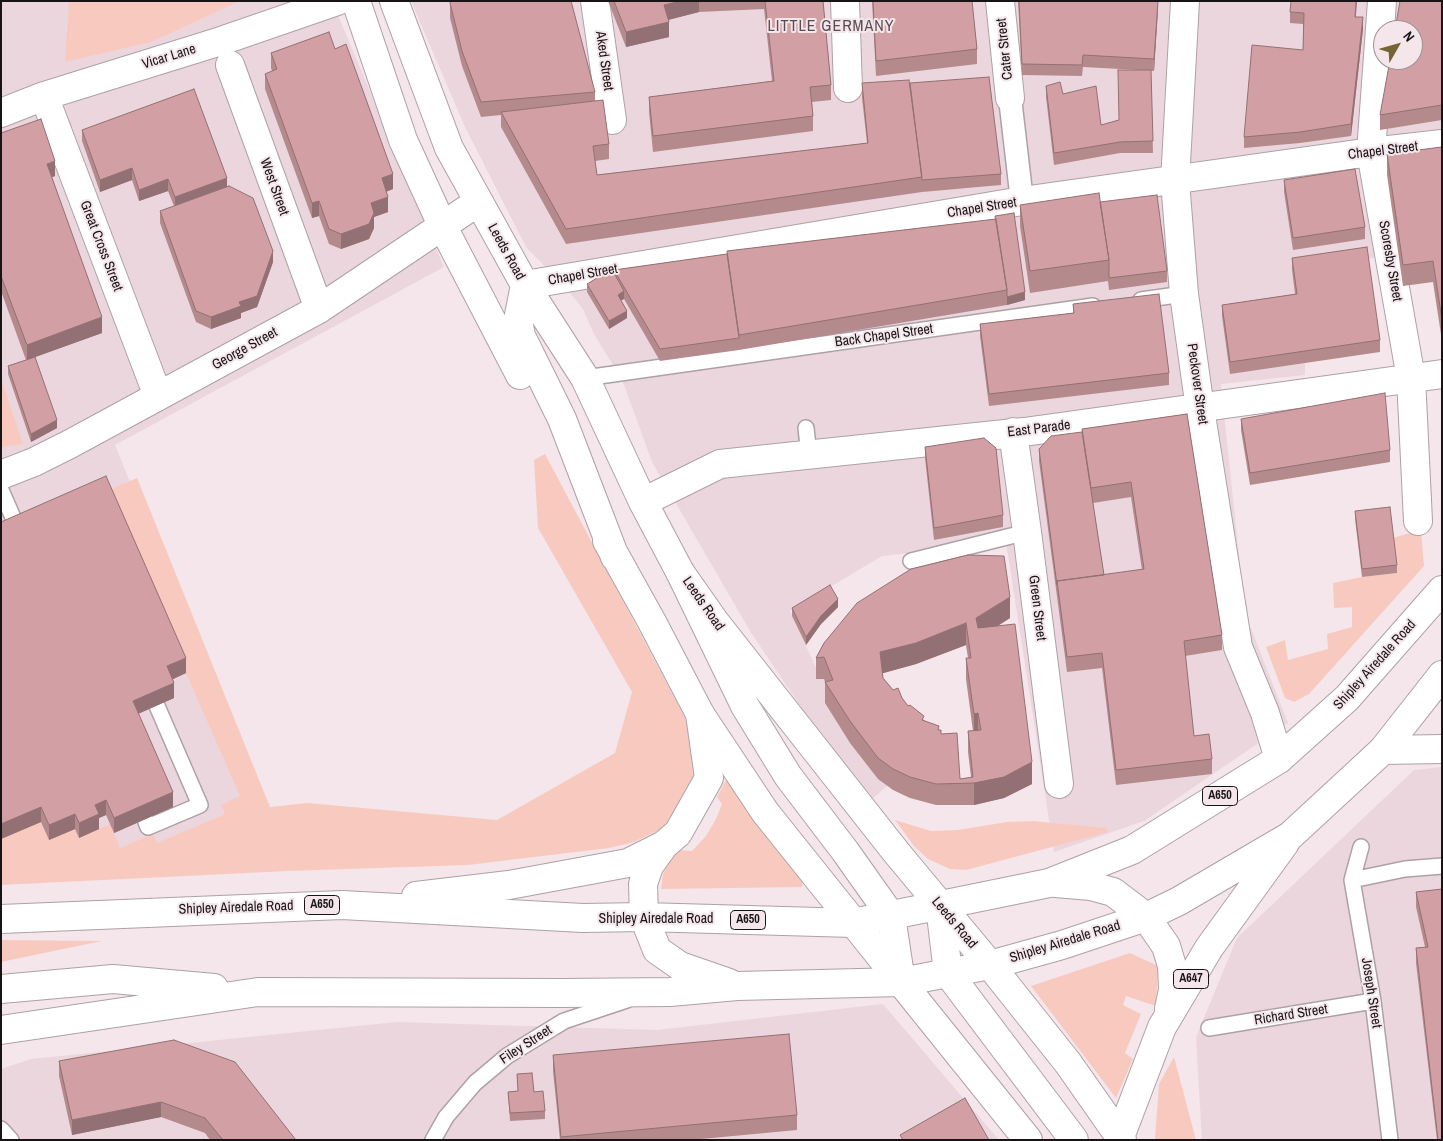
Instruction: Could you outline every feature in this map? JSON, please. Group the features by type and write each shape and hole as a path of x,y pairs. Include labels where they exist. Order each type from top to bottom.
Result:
{"street":[{"name":"Vicar Lane","path":"1,113 44,96 221,41 336,1"},
{"path":"356,1 403,140 442,225 615,557 652,622 700,714 765,812 1028,1140"},
{"name":"Leeds Road","path":"394,1 449,148 525,285 585,378 644,502 680,572 715,622 940,906 1068,1062 1121,1138"},
{"name":"Aked Street","path":"595,1 612,120"},
{"path":"845,1 848,88"},
{"name":"Cater Street","path":"1000,1 1010,98"},
{"name":"Peckover Street","path":"1185,1 1174,181 1184,294 1238,647 1265,714 1279,758"},
{"name":"Scoresby Street","path":"1382,1 1372,152 1410,378 1418,521"},
{"name":"West Street","path":"230,65 319,309"},
{"name":"Great Cross Street","path":"44,96 153,399"},
{"path":"1010,98 1014,202"},
{"name":"Chapel Street","path":"525,285 1014,202 1442,144"},
{"name":"George Street","path":"1,475 43,458 319,309 478,202"},
{"path":"525,285 518,320 521,336 562,419 615,557"},
{"name":"East Parade","path":"644,502 720,464 807,442 1013,432 1442,374"},
{"name":"Green Street","path":"1013,432 1059,784"},
{"path":"680,572 745,706 788,776 891,916 901,982"},
{"name":"Shipley Airedale Road","path":"1,918 342,905 583,918 644,917 853,924 1049,883 1132,850 1279,758 1347,698 1442,590"},
{"name":"Shipley Airedale Road","path":"1,1030 258,992 670,992 737,986 901,982 990,965 1062,945 1146,917 1179,901 1290,836 1383,750 1442,676"},
{"path":"342,905 509,885 628,864 664,845 678,833 709,778 700,714"},
{"path":"1383,750 1442,749"},
{"name":"A647","path":"1121,1138 1162,1027 1209,948 1290,836"},
{"path":"664,845 649,866 643,884 644,917 656,950 680,966 737,986"},
{"path":"1049,883 1091,886 1113,892 1146,917 1166,946 1172,966 1173,990 1169,1009 1162,1027"},
{"path":"940,906 948,973 1074,1140"},
{"path":"1,989 113,979 258,992"}],"lane":[{"path":"1125,302 1184,294"},
{"name":"Back Chapel Street","path":"585,378 1106,305"},
{"path":"1,490 18,529"},
{"path":"911,560 1027,532"},
{"path":"145,819 148,828 200,805 157,706"},
{"name":"Joseph Street","path":"1361,847 1352,880 1373,1001 1390,1140"},
{"path":"1352,880 1405,869 1442,866"},
{"name":"Filey Street","path":"433,1140 446,1117 475,1083 507,1056 564,1021 650,992"},
{"name":"Richard Street","path":"1209,1028 1373,1001"},
{"path":"1,1129 11,1140"}],"shaded area":[{"path":"1,1 332,1 444,267 115,445 284,862 1,885"},
{"path":"69,1 240,1 151,42 65,62"},
{"path":"411,1 1442,1 1442,159 1387,164 1393,255 1292,270 1305,375 1221,384 1245,613 1288,723 1144,821 1054,852 1006,542 882,556 790,611 818,672 880,674 922,741 887,786 871,800 808,718 750,631 652,462 623,382 593,332 583,309 567,289 526,247 465,127"},
{"path":"1,379 23,444 1,447"},
{"path":"545,454 684,716 694,741 697,762 691,785 678,810 663,828 634,842 609,848 468,865 288,871 1,885 1,839 41,822 49,840 75,829 79,838 110,824 120,848 153,834 157,843 225,814 221,805 240,796 106,491 137,478 270,807 307,803 497,820 615,753 632,692 538,528 534,460"},
{"path":"1421,530 1424,566 1309,694 1294,702 1285,698 1266,647 1285,640 1288,660 1328,649 1327,634 1352,627 1352,607 1334,608 1333,583 1397,573 1393,538"},
{"path":"1442,767 1442,1140 1202,1140 1196,1037 1237,938 1414,770"},
{"path":"727,778 768,837 803,882 802,887 661,889 663,874 678,850 692,851 706,836 722,804 717,797"},
{"path":"895,820 931,831 958,830 1007,822 1032,821 1107,828 1108,832 966,870 950,869 928,859 914,846"},
{"path":"1,940 102,941 1,962"},
{"path":"1130,953 1158,966 1156,1006 1126,996 1123,1005 1141,1014 1125,1053 1133,1059 1116,1098 1031,986"},
{"path":"883,1004 999,1140 1,1140 1,1069 31,1059 397,1022 657,1030"},
{"path":"1174,1057 1196,1140 1155,1140 1159,1084"}],"building":[{"path":"450,1 571,1 595,92 481,102 462,51"},
{"path":"614,1 681,1 664,5 669,22 626,32"},
{"path":"765,1 823,1 831,85 810,87 813,116 653,136 649,97 774,81"},
{"path":"873,1 972,1 977,49 876,61"},
{"path":"1019,1 1158,1 1154,59 1083,55 1082,65 1022,64"},
{"path":"1291,1 1356,1 1355,17 1363,17 1351,124 1300,132 1244,137 1252,45 1303,50 1304,13 1290,12"},
{"path":"1400,1 1442,1 1442,105 1380,115 1388,70 1423,70 1423,20 1397,20"},
{"path":"329,32 335,49 346,44 393,174 382,178 388,197 371,203 374,213 369,224 341,234 329,229 319,201 312,203 265,74 277,69 271,53"},
{"path":"1118,70 1151,70 1153,141 1120,142 1054,153 1046,86 1060,82 1063,94 1096,86 1101,125 1119,120"},
{"path":"989,77 1001,174 922,180 910,83"},
{"path":"909,80 922,177 566,229 501,112 603,100 609,144 593,146 597,175 868,143 862,83"},
{"path":"194,89 227,178 175,197 168,179 139,190 132,168 100,180 82,130"},
{"path":"41,119 55,161 47,164 102,317 27,345 1,276 1,133"},
{"path":"1442,147 1442,320 1433,261 1403,265 1387,154"},
{"path":"1355,169 1365,227 1293,238 1284,180"},
{"path":"229,186 253,198 273,251 257,296 239,302 241,306 211,317 196,311 160,211"},
{"path":"1099,193 1109,260 1030,271 1020,205"},
{"path":"1157,195 1167,271 1109,278 1109,260 1100,202"},
{"path":"1014,213 1025,292 1007,297 995,216"},
{"path":"996,219 1007,290 739,335 727,251"},
{"path":"1367,247 1380,340 1230,362 1222,305 1297,294 1292,258"},
{"path":"727,254 739,338 660,349 614,270"},
{"path":"607,272 614,273 624,291 618,295 627,311 609,321 587,284"},
{"path":"1159,294 1169,373 989,394 980,324 1074,313 1073,304"},
{"path":"35,357 57,420 31,434 8,366"},
{"path":"1385,393 1390,450 1250,473 1241,419"},
{"path":"1187,414 1222,635 1184,641 1194,736 1209,734 1212,759 1116,770 1102,653 1067,657 1057,581 1144,569 1131,482 1091,488 1082,429"},
{"path":"1082,432 1104,575 1057,581 1057,585 1039,449 1051,436"},
{"path":"984,438 996,448 1003,515 934,528 925,447"},
{"path":"106,476 186,658 167,666 174,683 133,701 173,792 114,818 106,800 95,805 99,814 79,823 75,814 49,825 41,807 1,824 1,522"},
{"path":"1390,507 1397,565 1362,569 1355,511"},
{"path":"968,555 1004,556 1010,597 976,618 978,628 1015,624 1032,762 1004,777 974,783 936,784 910,777 893,769 878,758 850,721 825,682 833,680 824,657 816,658 824,643 857,603 911,569","holes":["966,623 971,658 966,658 974,714 978,713 981,730 968,731 973,777 960,779 957,733 941,734 941,730 938,730 939,726 922,720 924,716 910,705 908,706 898,688 893,690 883,678 880,652 916,643"]},
{"path":"830,585 838,599 821,616 806,637 792,608"},
{"path":"1442,889 1442,1140 1438,1140 1416,948 1428,947 1416,892"},
{"path":"789,1034 797,1115 561,1137 553,1055"},
{"path":"174,1040 235,1062 296,1140 223,1140 205,1118 161,1102 72,1120 59,1061"},
{"path":"532,1073 534,1092 543,1091 545,1111 510,1113 508,1092 518,1091 517,1074"},
{"path":"965,1098 989,1140 903,1140 900,1135"}],"district":[{"name":"LITTLE GERMANY","path":"831,27"}]}
